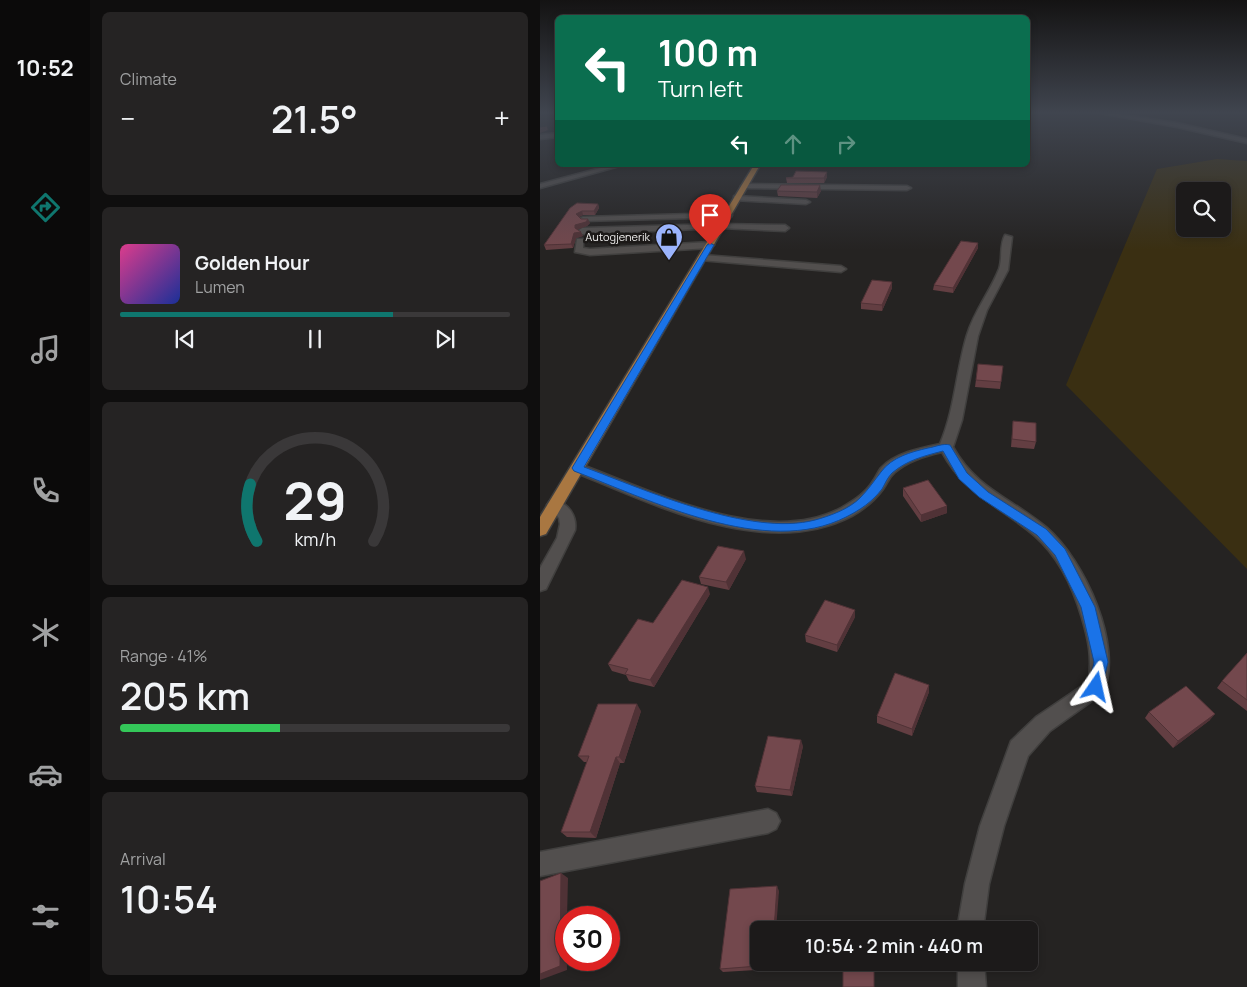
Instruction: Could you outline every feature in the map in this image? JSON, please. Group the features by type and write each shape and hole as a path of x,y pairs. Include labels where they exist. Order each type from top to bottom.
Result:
{"main road":[{"path":"540,530 756,167"}],"street":[{"path":"540,186 612,167"},
{"path":"745,186 907,188"},
{"path":"738,198 806,202"},
{"path":"583,219 728,215"},
{"path":"710,245 580,252 578,250 581,236 721,226 785,228"},
{"path":"972,921 992,826 1019,749 1044,724 1096,687 1101,662 1088,607 1060,552 1042,532 984,495 963,476 946,447 956,418 972,333 987,298 1003,270 1004,247 1008,237"},
{"path":"648,260 656,249"},
{"path":"703,258 841,269"},
{"path":"578,468 696,513 765,527 789,528 816,524 841,515 862,503 878,486 886,472 901,460 946,447"},
{"path":"540,584 565,535 568,523 564,513 555,505"},
{"path":"540,864 768,821"},
{"path":"971,971 972,987"}],"shaded area":[{"path":"1217,159 1247,161 1247,569 1066,385 1157,169"}],"building":[{"path":"796,171 827,172 824,178 786,178 793,177"},
{"path":"781,185 820,185 817,192 777,191"},
{"path":"577,203 598,204 594,211 582,211 576,214 581,219 588,219 586,222 575,225 575,228 581,232 574,233 571,244 544,245 570,208"},
{"path":"961,241 978,243 953,288 934,285"},
{"path":"872,280 892,282 882,305 861,303"},
{"path":"978,364 1003,366 1001,382 976,380"},
{"path":"1013,421 1036,423 1036,442 1012,439"},
{"path":"928,480 947,506 921,515 903,488"},
{"path":"718,546 744,551 726,582 699,577"},
{"path":"682,580 708,587 650,680 625,674 628,669 608,664 638,619 653,623"},
{"path":"825,600 855,610 837,645 805,635"},
{"path":"1247,653 1247,700 1222,681"},
{"path":"895,673 929,685 912,729 877,716"},
{"path":"1186,686 1215,714 1178,741 1149,712"},
{"path":"598,704 637,704 590,832 561,832 589,756 578,756"},
{"path":"768,736 801,740 790,790 755,786"},
{"path":"561,873 561,906 555,906 555,968 540,974 540,881"},
{"path":"777,886 775,921 750,921 750,967 720,969 730,889"},
{"path":"843,971 874,971 874,987 843,987"}],"place":[{"name":"Autogjenerik","path":"669,261"}],"route":[{"path":"710,245 578,468 696,513 765,527 789,528 816,524 841,515 862,503 878,486 886,472 901,460 946,447 953,462 963,476 984,495 1042,532 1060,552 1088,607 1101,662 1096,687"}]}
